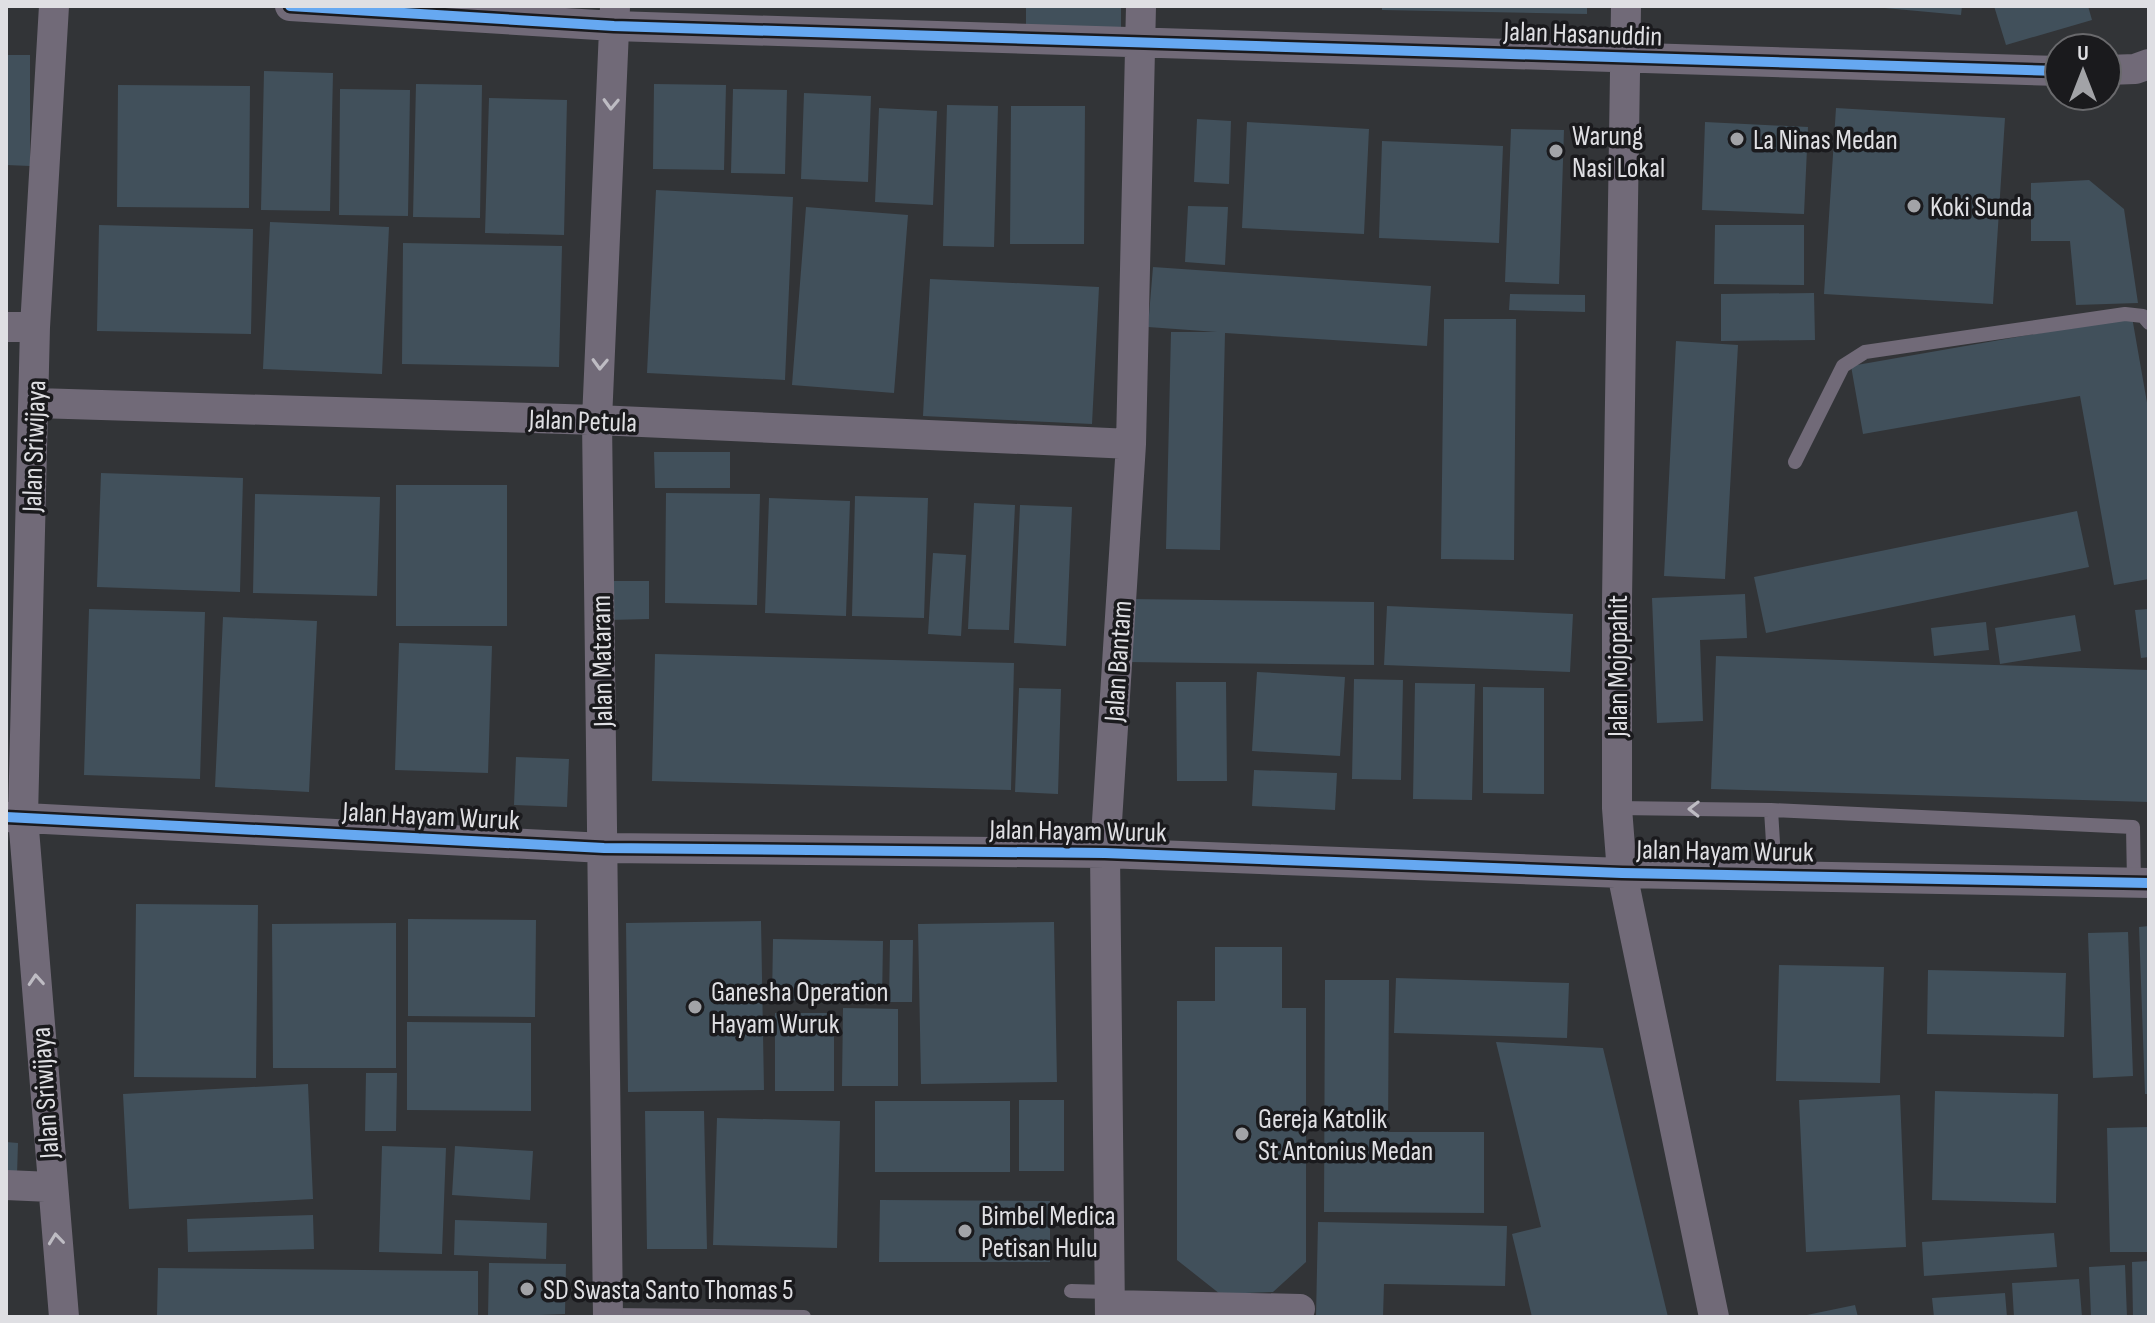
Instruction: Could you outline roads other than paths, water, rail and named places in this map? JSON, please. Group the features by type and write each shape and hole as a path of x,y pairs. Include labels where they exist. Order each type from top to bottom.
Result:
{"street":[{"name":"Jalan Sriwijaya","path":"54,6 21,327 36,403 18,502 14,817 64,1317"},
{"name":"Jalan Hasanuddin","path":"290,6 614,16 1140,42 2043,71"},
{"name":"Jalan Bantam","path":"1110,1305 1105,853 1131,444 1141,6"},
{"name":"Jalan Mojopahit","path":"1626,6 1617,808 1622,873 1714,1317"},
{"name":"Jalan Mataram","path":"608,1316 597,420 614,16"},
{"name":"Jalan Petula","path":"36,403 597,420 1131,444"},
{"name":"Jalan Hayam Wuruk","path":"14,817 604,848 1105,853 1622,873 2142,882"},
{"path":"6,1185 51,1187"},
{"path":"1110,1305 1300,1309"}],"lane":[{"path":"1795,462 1843,366 1865,352 2125,314 2143,316 2149,323"},
{"path":"1617,808 1771,810 2149,827"},
{"path":"1771,810 1775,875"},
{"path":"2133,827 2142,882"},
{"path":"1071,1291 1110,1305"},
{"path":"608,1316 804,1317"}],"place":[{"name":"La Ninas Medan","path":"1737,139"},
{"name":"Warung Nasi Lokal","path":"1556,151"},
{"name":"Koki Sunda","path":"1914,206"},
{"name":"Ganesha Operation Hayam Wuruk","path":"695,1007"},
{"name":"Gereja Katolik St Antonius Medan","path":"1242,1134"},
{"name":"Bimbel Medica Petisan Hulu","path":"965,1231"},
{"name":"SD Swasta Santo Thomas 5","path":"527,1289"}]}
